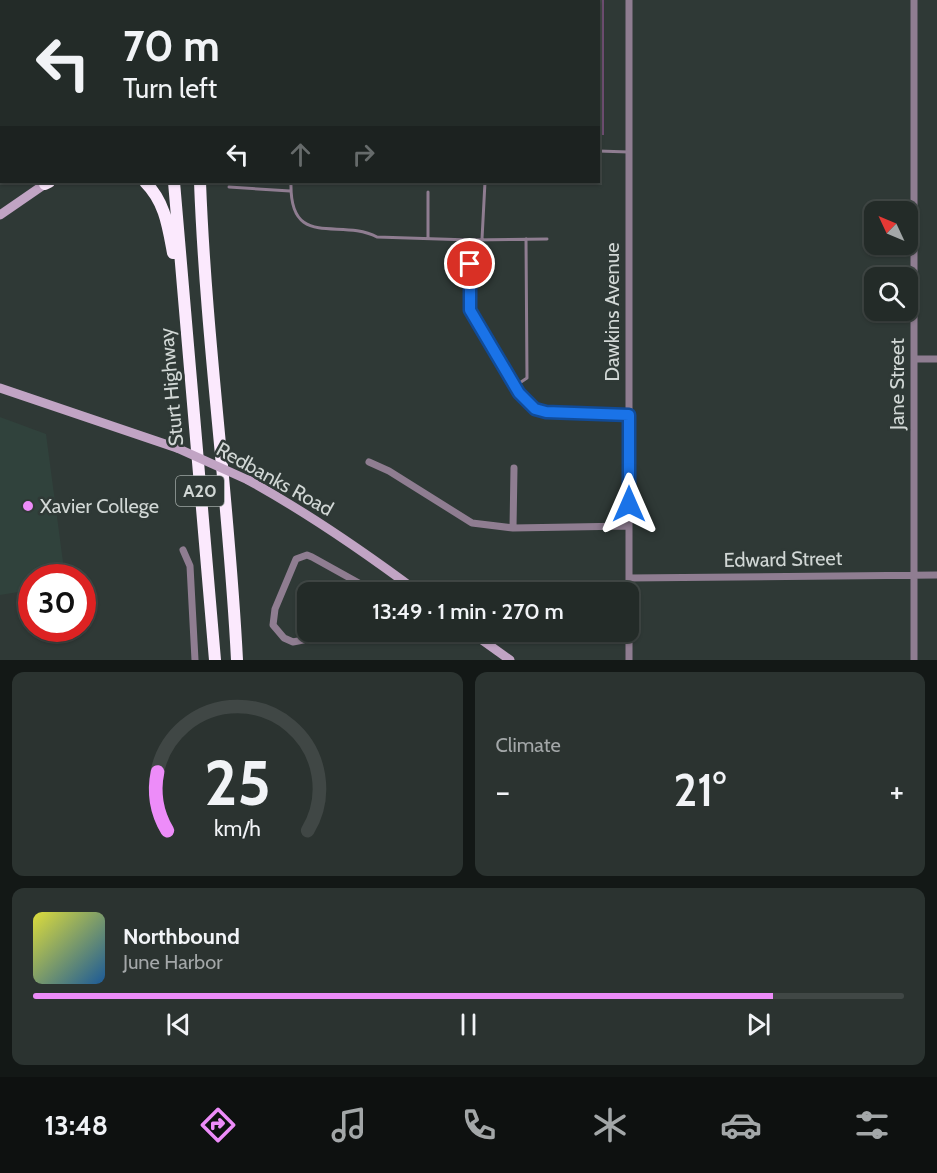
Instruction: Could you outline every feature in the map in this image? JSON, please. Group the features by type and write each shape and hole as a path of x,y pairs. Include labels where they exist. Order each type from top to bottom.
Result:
{"highway":[{"path":"146,183 164,210 185,322"},
{"name":"Sturt Highway","path":"174,183 215,660"},
{"name":"A20","path":"200,183 229,518 237,660"}],"main road":[{"path":"0,215 46,183"},
{"name":"Redbanks Road","path":"0,388 177,448 248,480 288,501 404,582"},
{"path":"485,642 510,660"}],"street":[{"name":"Dawkins Avenue","path":"629,0 629,660"},
{"name":"Jane Street","path":"914,0 914,660"},
{"path":"914,359 937,359"},
{"path":"369,462 389,471 472,523 513,528 629,526"},
{"path":"513,528 514,468"},
{"path":"183,550 190,566 195,660"},
{"path":"297,641 284,638 273,625 275,609 296,559 307,555 357,582"},
{"name":"Edward Street","path":"629,578 937,575"}],"lane":[{"path":"600,151 629,152"},
{"path":"291,183 292,202 300,220 316,229 363,229 376,237 470,240 547,239"},
{"path":"482,239 485,183"},
{"path":"229,187 290,190"},
{"path":"428,192 428,238"},
{"path":"515,386 527,378 526,239"},
{"path":"470,240 470,310 515,386 535,409 546,412 629,415"}],"shaded area":[{"path":"600,0 604,0 604,135 600,135"},
{"name":"Xavier College","path":"0,417 46,434 63,564 18,564 18,592 0,595"}],"place":[{"name":"Xavier College","path":"28,506"}],"route":[{"path":"470,264 470,310 519,393 535,409 546,412 629,415 629,504"}]}
